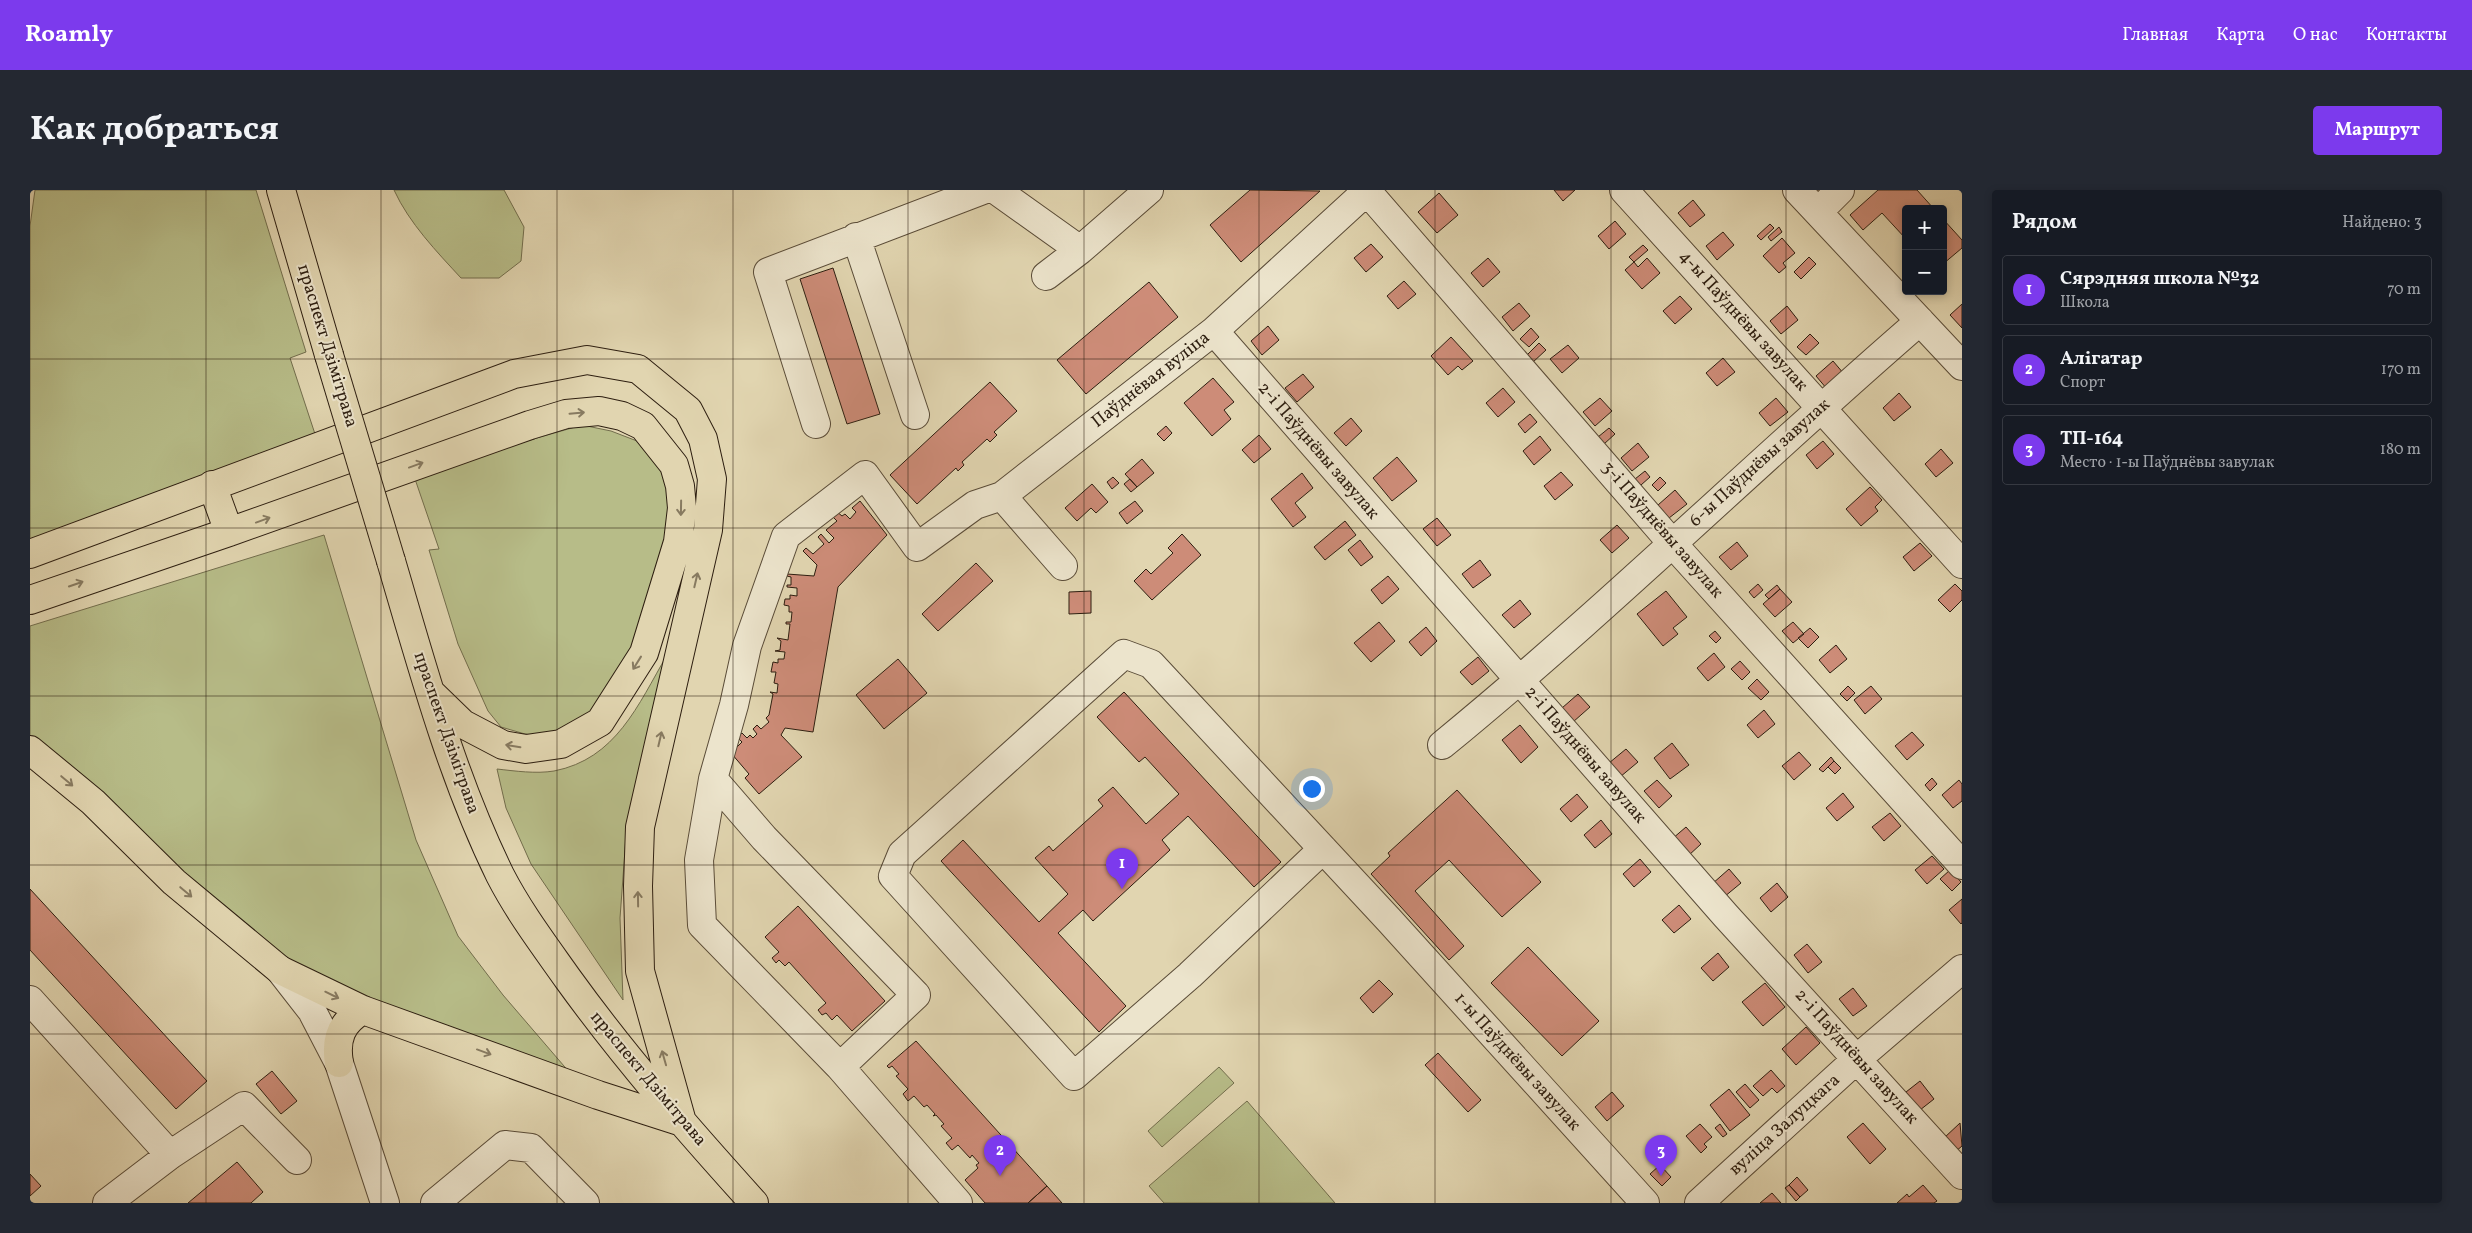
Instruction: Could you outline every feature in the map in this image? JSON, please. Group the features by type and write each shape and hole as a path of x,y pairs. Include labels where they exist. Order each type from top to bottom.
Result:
{"main road":[{"name":"праспект Дзімітрава","path":"285,191 330,355 430,692 473,815 501,875 531,928 595,1016 682,1122 754,1203"},
{"path":"30,554 514,374 587,360 638,369 688,410 703,440 712,479 708,530 640,827 638,886 640,971 682,1122"},
{"path":"30,600 566,414 599,411 622,416 643,426 674,465 680,486 682,508 678,542 644,652 600,722 561,744 526,748 503,745 463,724 430,692"},
{"path":"212,485 229,532"},
{"path":"30,750 93,802 174,882 280,970 363,1010 598,1095 682,1122"},
{"path":"339,1062 337,1048 342,1029 351,1018 363,1010"}],"street":[{"path":"816,424 768,272 983,190"},
{"path":"996,190 1080,250"},
{"path":"1046,276 1080,250 1149,190"},
{"name":"Паўднёвая вуліца","path":"713,779 734,704 747,646 786,536 864,475 918,547 975,505 1002,496 1214,331 1367,190"},
{"name":"3-і Паўднёвы завулак","path":"1367,190 1672,543 1962,865"},
{"name":"4-ы Паўднёвы завулак","path":"1624,190 1962,564"},
{"path":"1797,190 1962,366"},
{"path":"1818,212 1840,190"},
{"path":"856,237 915,415"},
{"name":"6-ы Паўднёвы завулак","path":"1442,745 1520,681 1821,407 1920,321"},
{"name":"2-і Паўднёвы завулак","path":"1214,331 1726,916 1858,1058 1962,1175"},
{"path":"1002,496 1062,566"},
{"name":"1-ы Паўднёвы завулак","path":"1323,850 1190,975 1074,1076 892,876 902,854 1124,654 1151,664 1389,920 1644,1203"},
{"path":"713,779 764,838 916,995 840,1067"},
{"path":"713,779 699,860 702,925 840,1067 958,1203"},
{"name":"вуліца Залуцкага","path":"1699,1203 1858,1058 1962,969"},
{"path":"280,970 312,1011 339,1062 385,1203"},
{"path":"30,1000 170,1155"},
{"path":"107,1203 170,1155 244,1106 296,1160"},
{"path":"435,1203 505,1145 531,1148 585,1203"}],"green space":[{"path":"35,190 256,190 306,352 290,358 315,434 30,541 30,226"},
{"path":"394,190 504,190 524,227 521,261 499,278 461,278 415,225"},
{"path":"582,425 611,431 637,441 659,467 671,494 668,547 619,685 595,717 549,737 525,734 501,727 488,711 458,644 429,550 439,549 415,479 520,443"},
{"path":"324,535 416,840 458,936 503,995 570,1073 361,998 281,959 30,744 30,626"},
{"path":"667,655 627,823 620,918 623,1000 531,864 506,808 497,769 533,772 554,771 575,765 594,755 623,727 635,711"},
{"path":"1219,1067 1234,1083 1162,1147 1148,1131"},
{"path":"1247,1101 1335,1203 1164,1203 1149,1186"}],"building":[{"path":"1250,190 1320,191 1241,262 1210,225"},
{"path":"1554,190 1575,190 1563,201"},
{"path":"1878,190 1917,190 1930,205 1902,205 1902,235 1882,213 1863,230 1850,215"},
{"path":"1439,193 1458,215 1437,233 1418,212"},
{"path":"1693,200 1705,215 1690,227 1678,213"},
{"path":"1615,221 1626,234 1609,249 1598,236"},
{"path":"1947,223 1962,240 1962,248 1947,261"},
{"path":"1770,224 1774,228 1761,240 1757,236"},
{"path":"1779,227 1782,232 1771,241 1768,237"},
{"path":"1723,232 1734,245 1717,260 1706,246"},
{"path":"1782,238 1795,253 1783,263 1786,267 1779,273 1763,256"},
{"path":"1371,244 1383,257 1366,272 1354,258"},
{"path":"1643,245 1648,250 1634,262 1629,257"},
{"path":"1809,257 1816,264 1801,279 1794,272"},
{"path":"1488,258 1500,272 1483,287 1471,273"},
{"path":"1647,258 1660,273 1642,289 1625,270 1634,262 1638,267"},
{"path":"833,268 880,414 847,424 800,279"},
{"path":"1404,281 1416,294 1398,309 1387,296"},
{"path":"1149,282 1178,317 1086,394 1057,360"},
{"path":"1680,296 1692,309 1675,324 1663,311"},
{"path":"1519,303 1530,316 1513,331 1502,317"},
{"path":"1962,304 1962,328 1950,315"},
{"path":"1787,306 1798,320 1781,334 1770,321"},
{"path":"1268,326 1279,340 1262,355 1251,341"},
{"path":"1531,328 1539,337 1529,347 1520,339"},
{"path":"1810,334 1819,343 1806,355 1797,347"},
{"path":"1451,337 1473,361 1462,370 1458,366 1448,375 1431,356"},
{"path":"1539,343 1546,350 1532,363 1526,356"},
{"path":"1568,345 1579,358 1562,373 1550,359"},
{"path":"1723,358 1735,372 1717,386 1706,373"},
{"path":"1833,361 1844,374 1827,389 1816,376"},
{"path":"1303,374 1314,387 1297,402 1285,388"},
{"path":"1213,378 1234,402 1224,410 1231,419 1212,436 1184,403"},
{"path":"990,382 1017,411 994,432 997,435 990,442 987,439 962,462 964,465 958,471 956,468 917,504 890,475"},
{"path":"1503,388 1515,402 1498,417 1486,403"},
{"path":"1899,393 1911,407 1894,421 1883,408"},
{"path":"1600,398 1612,411 1595,426 1583,412"},
{"path":"1776,398 1788,412 1770,426 1759,413"},
{"path":"1530,414 1537,422 1525,433 1518,424"},
{"path":"1351,418 1362,431 1346,446 1334,433"},
{"path":"1166,426 1172,433 1164,441 1157,434"},
{"path":"1609,428 1615,434 1604,444 1598,437"},
{"path":"1259,435 1271,449 1254,463 1242,450"},
{"path":"1540,436 1551,450 1534,465 1523,451"},
{"path":"1823,441 1834,454 1817,469 1806,455"},
{"path":"1638,443 1649,457 1632,471 1621,458"},
{"path":"1941,449 1953,463 1936,477 1925,464"},
{"path":"1397,457 1417,481 1392,501 1373,478"},
{"path":"1142,459 1154,473 1137,487 1125,474"},
{"path":"1645,471 1650,477 1641,485 1635,479"},
{"path":"1561,472 1573,485 1555,500 1544,486"},
{"path":"1302,473 1313,488 1295,503 1306,517 1293,527 1271,499"},
{"path":"1113,477 1119,483 1112,489 1107,482"},
{"path":"1660,477 1666,483 1658,491 1652,485"},
{"path":"1130,479 1137,487 1131,492 1124,484"},
{"path":"1092,484 1108,502 1096,513 1091,508 1077,521 1065,508"},
{"path":"1870,487 1882,500 1875,507 1878,511 1861,526 1846,509"},
{"path":"1675,490 1687,504 1669,518 1658,505"},
{"path":"860,501 887,535 838,587 813,732 785,728 781,735 802,757 759,794 745,778 749,774 731,753 742,742 737,737 742,733 747,738 750,735 753,738 757,734 753,729 757,725 761,729 769,722 766,718 769,715 773,694 770,692 777,693 778,684 774,683 776,672 771,672 773,662 778,663 778,659 784,659 785,652 775,651 780,650 781,641 777,638 788,640 790,624 786,624 786,622 791,622 792,612 789,612 789,606 784,605 785,599 790,599 790,595 797,596 797,588 787,587 787,585 791,585 791,577 787,576 787,574 814,576 817,565 803,551 806,548 813,554 824,544 818,537 821,534 829,543 834,538 826,530 837,521 832,516 836,511 842,516 845,514 850,519 856,512 852,508"},
{"path":"1135,501 1143,511 1127,524 1119,513"},
{"path":"1437,518 1451,535 1437,546 1423,529"},
{"path":"1345,521 1356,535 1325,560 1314,547"},
{"path":"1617,525 1629,538 1612,553 1600,540"},
{"path":"1182,534 1201,555 1152,600 1134,581 1146,569 1151,574 1173,553 1168,548"},
{"path":"1360,540 1373,557 1361,566 1348,550"},
{"path":"1737,542 1748,556 1731,570 1719,557"},
{"path":"1920,543 1932,556 1914,571 1903,557"},
{"path":"1480,560 1491,575 1473,588 1462,574"},
{"path":"976,563 993,581 938,631 922,614"},
{"path":"1388,576 1399,589 1382,604 1371,590"},
{"path":"1758,584 1763,590 1754,598 1749,592"},
{"path":"1955,584 1962,591 1962,600 1950,612 1938,600"},
{"path":"1777,585 1780,589 1769,599 1765,595"},
{"path":"1780,589 1792,602 1775,617 1763,604"},
{"path":"1091,591 1091,613 1069,614 1069,592"},
{"path":"1666,591 1687,617 1673,628 1678,634 1663,646 1637,614"},
{"path":"1520,600 1531,614 1514,628 1502,615"},
{"path":"1379,622 1395,641 1371,662 1354,643"},
{"path":"1793,622 1804,634 1793,643 1782,631"},
{"path":"1426,627 1437,641 1421,656 1409,642"},
{"path":"1810,628 1819,637 1808,648 1798,638"},
{"path":"1715,631 1721,638 1716,643 1709,636"},
{"path":"1836,645 1847,659 1830,673 1819,660"},
{"path":"1714,653 1725,667 1708,681 1697,668"},
{"path":"1478,657 1489,671 1472,685 1460,672"},
{"path":"898,659 927,693 884,729 856,695"},
{"path":"1740,661 1750,672 1742,680 1731,669"},
{"path":"1757,679 1769,692 1761,700 1748,688"},
{"path":"1848,686 1855,693 1847,701 1840,694"},
{"path":"1871,686 1882,699 1865,714 1854,700"},
{"path":"1124,692 1281,862 1254,887 1188,816 1162,840 1170,850 1093,921 1083,910 1058,933 1126,1006 1099,1032 941,861 963,840 1039,922 1068,894 1035,858 1049,846 1053,851 1103,806 1098,800 1113,787 1146,824 1179,794 1145,757 1139,762 1097,717"},
{"path":"1578,694 1590,707 1573,722 1562,708"},
{"path":"1764,710 1775,724 1758,738 1747,725"},
{"path":"1520,725 1538,747 1521,763 1502,740"},
{"path":"1912,732 1924,745 1907,760 1895,746"},
{"path":"1672,743 1689,765 1670,779 1654,758"},
{"path":"1626,749 1638,762 1620,777 1609,763"},
{"path":"1799,752 1811,765 1794,780 1782,766"},
{"path":"1831,757 1834,761 1823,772 1819,769"},
{"path":"1834,761 1841,768 1835,774 1828,767"},
{"path":"1932,778 1937,784 1930,791 1925,785"},
{"path":"1657,780 1672,796 1659,808 1644,791"},
{"path":"1959,780 1962,784 1962,801 1953,808 1942,795"},
{"path":"1457,790 1541,882 1502,917 1449,860 1415,891 1464,946 1449,960 1371,874 1390,856 1388,853"},
{"path":"1843,793 1854,807 1837,821 1826,808"},
{"path":"1577,794 1588,807 1571,822 1560,809"},
{"path":"1890,813 1901,826 1884,841 1872,827"},
{"path":"1601,820 1612,834 1595,848 1584,835"},
{"path":"1686,827 1701,844 1688,856 1672,839"},
{"path":"1932,856 1944,869 1927,884 1915,870"},
{"path":"1640,859 1651,872 1634,887 1623,874"},
{"path":"1729,869 1741,883 1724,897 1712,884"},
{"path":"1950,870 1961,882 1952,891 1940,879"},
{"path":"1777,883 1788,897 1771,912 1760,898"},
{"path":"30,889 207,1081 176,1109 30,950"},
{"path":"1962,899 1962,923 1961,924 1949,910"},
{"path":"1679,905 1691,919 1674,933 1662,920"},
{"path":"798,906 885,1001 852,1031 837,1015 832,1020 826,1013 822,1015 818,1010 826,1003 789,962 785,966 779,960 776,963 772,958 779,952 765,937"},
{"path":"1807,944 1822,962 1808,973 1794,955"},
{"path":"1528,947 1599,1021 1562,1056 1491,983"},
{"path":"1718,953 1729,967 1713,981 1701,968"},
{"path":"1379,980 1393,994 1373,1013 1360,998"},
{"path":"1765,983 1785,1007 1763,1026 1742,1002"},
{"path":"1853,988 1867,1006 1853,1016 1839,999"},
{"path":"1806,1027 1820,1043 1796,1065 1782,1049"},
{"path":"916,1041 1047,1186 1028,1203 985,1203 965,1180 978,1168 976,1165 979,1163 972,1155 970,1158 958,1145 952,1150 946,1143 952,1138 941,1126 944,1124 936,1115 933,1116 935,1114 927,1105 924,1107 914,1096 908,1101 903,1094 908,1089 896,1076 899,1074 892,1066 889,1068 887,1066"},
{"path":"1438,1053 1481,1100 1468,1112 1425,1065"},
{"path":"1771,1070 1785,1086 1777,1093 1772,1088 1763,1096 1753,1086"},
{"path":"272,1071 297,1101 281,1114 256,1084"},
{"path":"1920,1081 1934,1099 1920,1110 1906,1092"},
{"path":"1745,1084 1759,1100 1750,1108 1736,1092"},
{"path":"1729,1089 1750,1115 1730,1131 1710,1105"},
{"path":"1612,1092 1624,1106 1607,1121 1595,1107"},
{"path":"1863,1123 1886,1149 1870,1164 1847,1137"},
{"path":"1960,1123 1962,1146 1955,1152 1944,1138"},
{"path":"1700,1124 1712,1137 1704,1144 1707,1147 1701,1153 1686,1136"},
{"path":"1720,1124 1727,1134 1723,1137 1715,1128"},
{"path":"237,1162 263,1192 251,1203 188,1203"},
{"path":"1660,1165 1671,1177 1662,1186 1650,1174"},
{"path":"30,1174 41,1186 30,1196"},
{"path":"1797,1177 1808,1190 1800,1197 1789,1185"},
{"path":"1789,1185 1800,1197 1796,1201 1785,1188"},
{"path":"1923,1185 1937,1201 1934,1203 1897,1203 1907,1194 1909,1197"},
{"path":"1047,1186 1062,1203 1028,1203"},
{"path":"1772,1193 1781,1203 1760,1203"}],"place":[{"name":"Сярэдняя школа №32","path":"1122,889"},
{"name":"Алігатар","path":"1000,1176"},
{"name":"ТП-164","path":"1661,1176"}]}
